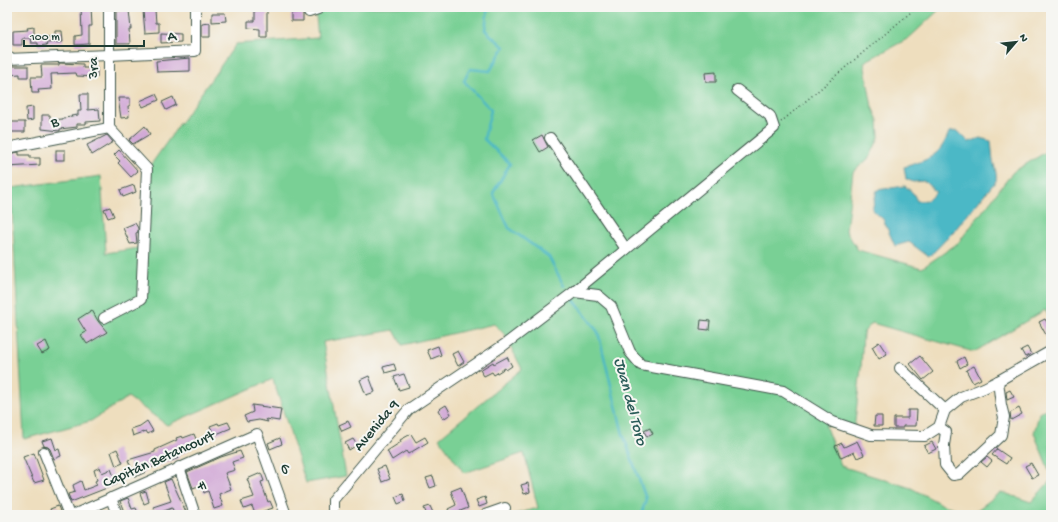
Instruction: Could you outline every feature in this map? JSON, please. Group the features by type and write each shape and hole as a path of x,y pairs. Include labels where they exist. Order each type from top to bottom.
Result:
{"street":[{"name":"3ra","path":"109,7 109,128"},
{"name":"A","path":"7,59 109,56 195,51 195,7"},
{"path":"737,90 770,116 774,128"},
{"path":"104,318 141,299 147,169 109,128"},
{"name":"B","path":"7,148 109,128"},
{"name":"Avenida 9","path":"333,515 333,500 409,409 504,345 574,292 774,128"},
{"path":"550,138 626,250"},
{"path":"574,292 598,295 611,306 630,352 641,365 783,391 833,422 871,435 925,436 939,427 945,410 962,397 998,381 1051,350"},
{"path":"900,368 945,410"},
{"path":"939,427 946,432 944,446 945,465 953,475 959,474 1001,435 1004,417 998,381"},
{"name":"Capitán Betancourt","path":"73,515 256,434"},
{"name":"G","path":"256,434 286,515"},
{"path":"44,452 69,515"},
{"name":"F","path":"179,467 195,515"},
{"path":"111,498 117,515"},
{"path":"485,515 505,508"}],"path":[{"path":"774,128 917,7"}],"green space":[{"path":"315,7 942,7 909,38 864,62 872,107 878,120 879,137 870,157 853,172 846,231 858,250 922,268 958,243 1013,172 1051,149 1051,320 1045,310 974,352 872,323 863,333 861,368 854,430 825,425 841,466 911,488 943,505 973,513 1001,492 1031,502 1051,480 1051,515 512,515 538,508 524,453 464,473 439,438 522,369 505,335 494,324 402,345 394,330 323,342 346,476 306,483 273,379 167,425 128,397 91,421 24,439 11,188 101,176 106,253 145,247 150,166 236,44 318,38"},
{"path":"1051,405 1051,475 1034,433 1039,414"}],"water":[{"path":"958,131 969,142 980,138 991,141 996,181 954,231 929,257 909,242 895,246 883,219 872,210 877,190 905,186 913,193 917,201 928,200 936,192 924,181 913,182 906,179 904,167 932,156 941,147 949,132"}],"building":[{"path":"81,7 91,7 92,26 89,26 89,44 75,45 75,36 82,35"},
{"path":"267,7 267,37 260,37 260,29 248,28 248,21 255,21 255,8"},
{"path":"129,10 131,29 129,29 130,44 116,44 116,11"},
{"path":"143,10 155,10 156,23 159,23 159,32 145,33"},
{"path":"303,12 303,21 291,21 291,13"},
{"path":"212,13 225,13 226,21 212,22"},
{"path":"210,23 210,37 202,37 202,24"},
{"path":"34,27 34,37 55,37 55,31 62,31 63,42 46,43 47,45 38,46 38,43 31,43 30,38 22,38 22,45 13,45 13,31 28,30 27,28"},
{"path":"161,33 181,34 181,42 161,43"},
{"path":"190,58 190,71 157,72 156,61"},
{"path":"59,63 83,64 83,68 97,68 97,77 77,76 76,73 51,74 52,89 38,90 39,93 32,93 31,77 42,77 41,65 59,65"},
{"path":"7,66 28,66 28,77 20,77 20,74 7,75"},
{"path":"716,72 716,82 706,82 705,73"},
{"path":"80,94 88,94 88,110 99,109 100,121 77,124 77,127 60,129 60,131 42,129 42,115 50,115 50,120 63,119 78,115 78,111 81,111"},
{"path":"156,94 159,100 143,107 140,101"},
{"path":"173,97 176,105 166,110 162,102"},
{"path":"118,98 130,98 130,106 128,106 129,117 121,118"},
{"path":"33,107 33,120 27,121 26,108"},
{"path":"7,122 25,122 25,132 8,132"},
{"path":"145,126 150,134 133,144 129,140"},
{"path":"107,135 113,142 92,155 87,145"},
{"path":"542,135 548,147 540,152 533,140"},
{"path":"56,150 65,150 65,160 56,160"},
{"path":"119,150 138,171 131,177 118,163 120,161 114,155"},
{"path":"19,152 19,155 30,155 30,158 40,158 40,165 7,167 7,154"},
{"path":"134,185 136,192 123,197 120,190"},
{"path":"110,207 114,216 108,218 104,209"},
{"path":"135,223 138,228 138,232 136,233 137,243 130,244 123,228"},
{"path":"92,310 98,321 107,332 87,344 81,335 86,332 78,319"},
{"path":"1045,319 1051,329 1051,344 1039,322"},
{"path":"701,320 710,321 709,330 700,329"},
{"path":"46,341 50,350 42,354 37,346"},
{"path":"879,342 887,354 879,359 872,347"},
{"path":"438,346 441,355 431,359 427,350"},
{"path":"1027,347 1031,354 1025,357 1021,350"},
{"path":"458,351 464,362 458,366 452,354"},
{"path":"920,356 933,372 923,380 910,364"},
{"path":"507,357 512,366 506,370 505,368 494,375 492,372 484,376 480,370 493,362 494,364"},
{"path":"964,357 967,364 960,368 957,361"},
{"path":"394,364 396,370 385,373 383,367"},
{"path":"974,366 981,379 973,383 966,370"},
{"path":"404,374 409,387 399,390 394,377"},
{"path":"369,376 375,392 366,395 360,380"},
{"path":"1010,390 1014,397 1007,400 1006,392"},
{"path":"252,405 281,409 279,421 266,419 268,422 259,420 247,422 244,416 253,412"},
{"path":"446,405 451,414 443,419 438,410"},
{"path":"1019,408 1022,414 1011,420 1010,413"},
{"path":"908,410 917,410 916,426 894,428 894,418 908,418"},
{"path":"875,416 882,416 882,426 874,426"},
{"path":"147,421 153,431 148,434 146,431 133,436 131,429 140,426"},
{"path":"348,421 351,427 342,431 339,425"},
{"path":"228,422 231,428 214,435 210,426"},
{"path":"650,428 653,434 647,437 644,431"},
{"path":"194,434 198,444 187,448 188,451 178,455 179,458 145,470 146,472 135,477 128,460 155,452 155,450 177,440 176,438 182,436 183,438"},
{"path":"411,434 416,442 425,437 428,442 408,454 406,451 392,460 387,451 401,442 400,440"},
{"path":"52,438 56,450 59,449 61,456 54,459 50,449 44,446 42,441"},
{"path":"280,438 282,444 270,449 268,443"},
{"path":"353,439 357,445 349,450 345,443"},
{"path":"857,441 864,455 857,458 854,452 841,458 835,446 842,443 844,447"},
{"path":"932,442 936,449 928,453 924,446"},
{"path":"117,449 123,463 116,466 111,452"},
{"path":"997,449 1010,458 1006,464 992,455"},
{"path":"240,451 243,458 232,462 235,470 225,473 231,489 219,494 223,506 214,509 208,491 204,493 201,485 193,488 187,472 221,457"},
{"path":"34,453 44,480 34,483 23,457"},
{"path":"987,457 992,461 987,467 981,462"},
{"path":"1031,463 1038,475 1032,478 1025,466"},
{"path":"385,466 390,479 382,482 377,469"},
{"path":"100,467 102,473 111,469 117,484 71,502 68,494 75,492 73,485 81,481 84,490 97,485 94,470"},
{"path":"261,473 264,481 261,482 268,502 270,501 273,508 255,514 252,506 244,509 241,501 254,497 247,479"},
{"path":"433,476 436,486 430,488 426,478"},
{"path":"171,479 187,514 175,515 172,508 156,514 153,507 171,501 164,482"},
{"path":"528,483 530,492 524,494 521,485"},
{"path":"461,487 468,508 450,515 448,509 456,505 451,491"},
{"path":"146,491 149,502 144,504 140,493"},
{"path":"403,494 405,501 398,504 395,497"},
{"path":"485,497 487,504 479,507 476,500"},
{"path":"128,498 132,509 136,508 139,515 123,515 124,512 120,501"},
{"path":"58,506 61,514 52,515 50,509"},
{"path":"430,506 434,515 427,515 424,508"}],"waterway":[{"name":"Juan del Toro","path":"488,7 485,30 504,47 490,71 470,69 464,81 491,110 484,139 510,164 493,193 509,228 549,257 564,286"},
{"name":"Juan del Toro","path":"574,300 598,332 623,434 646,499 641,515"}]}
